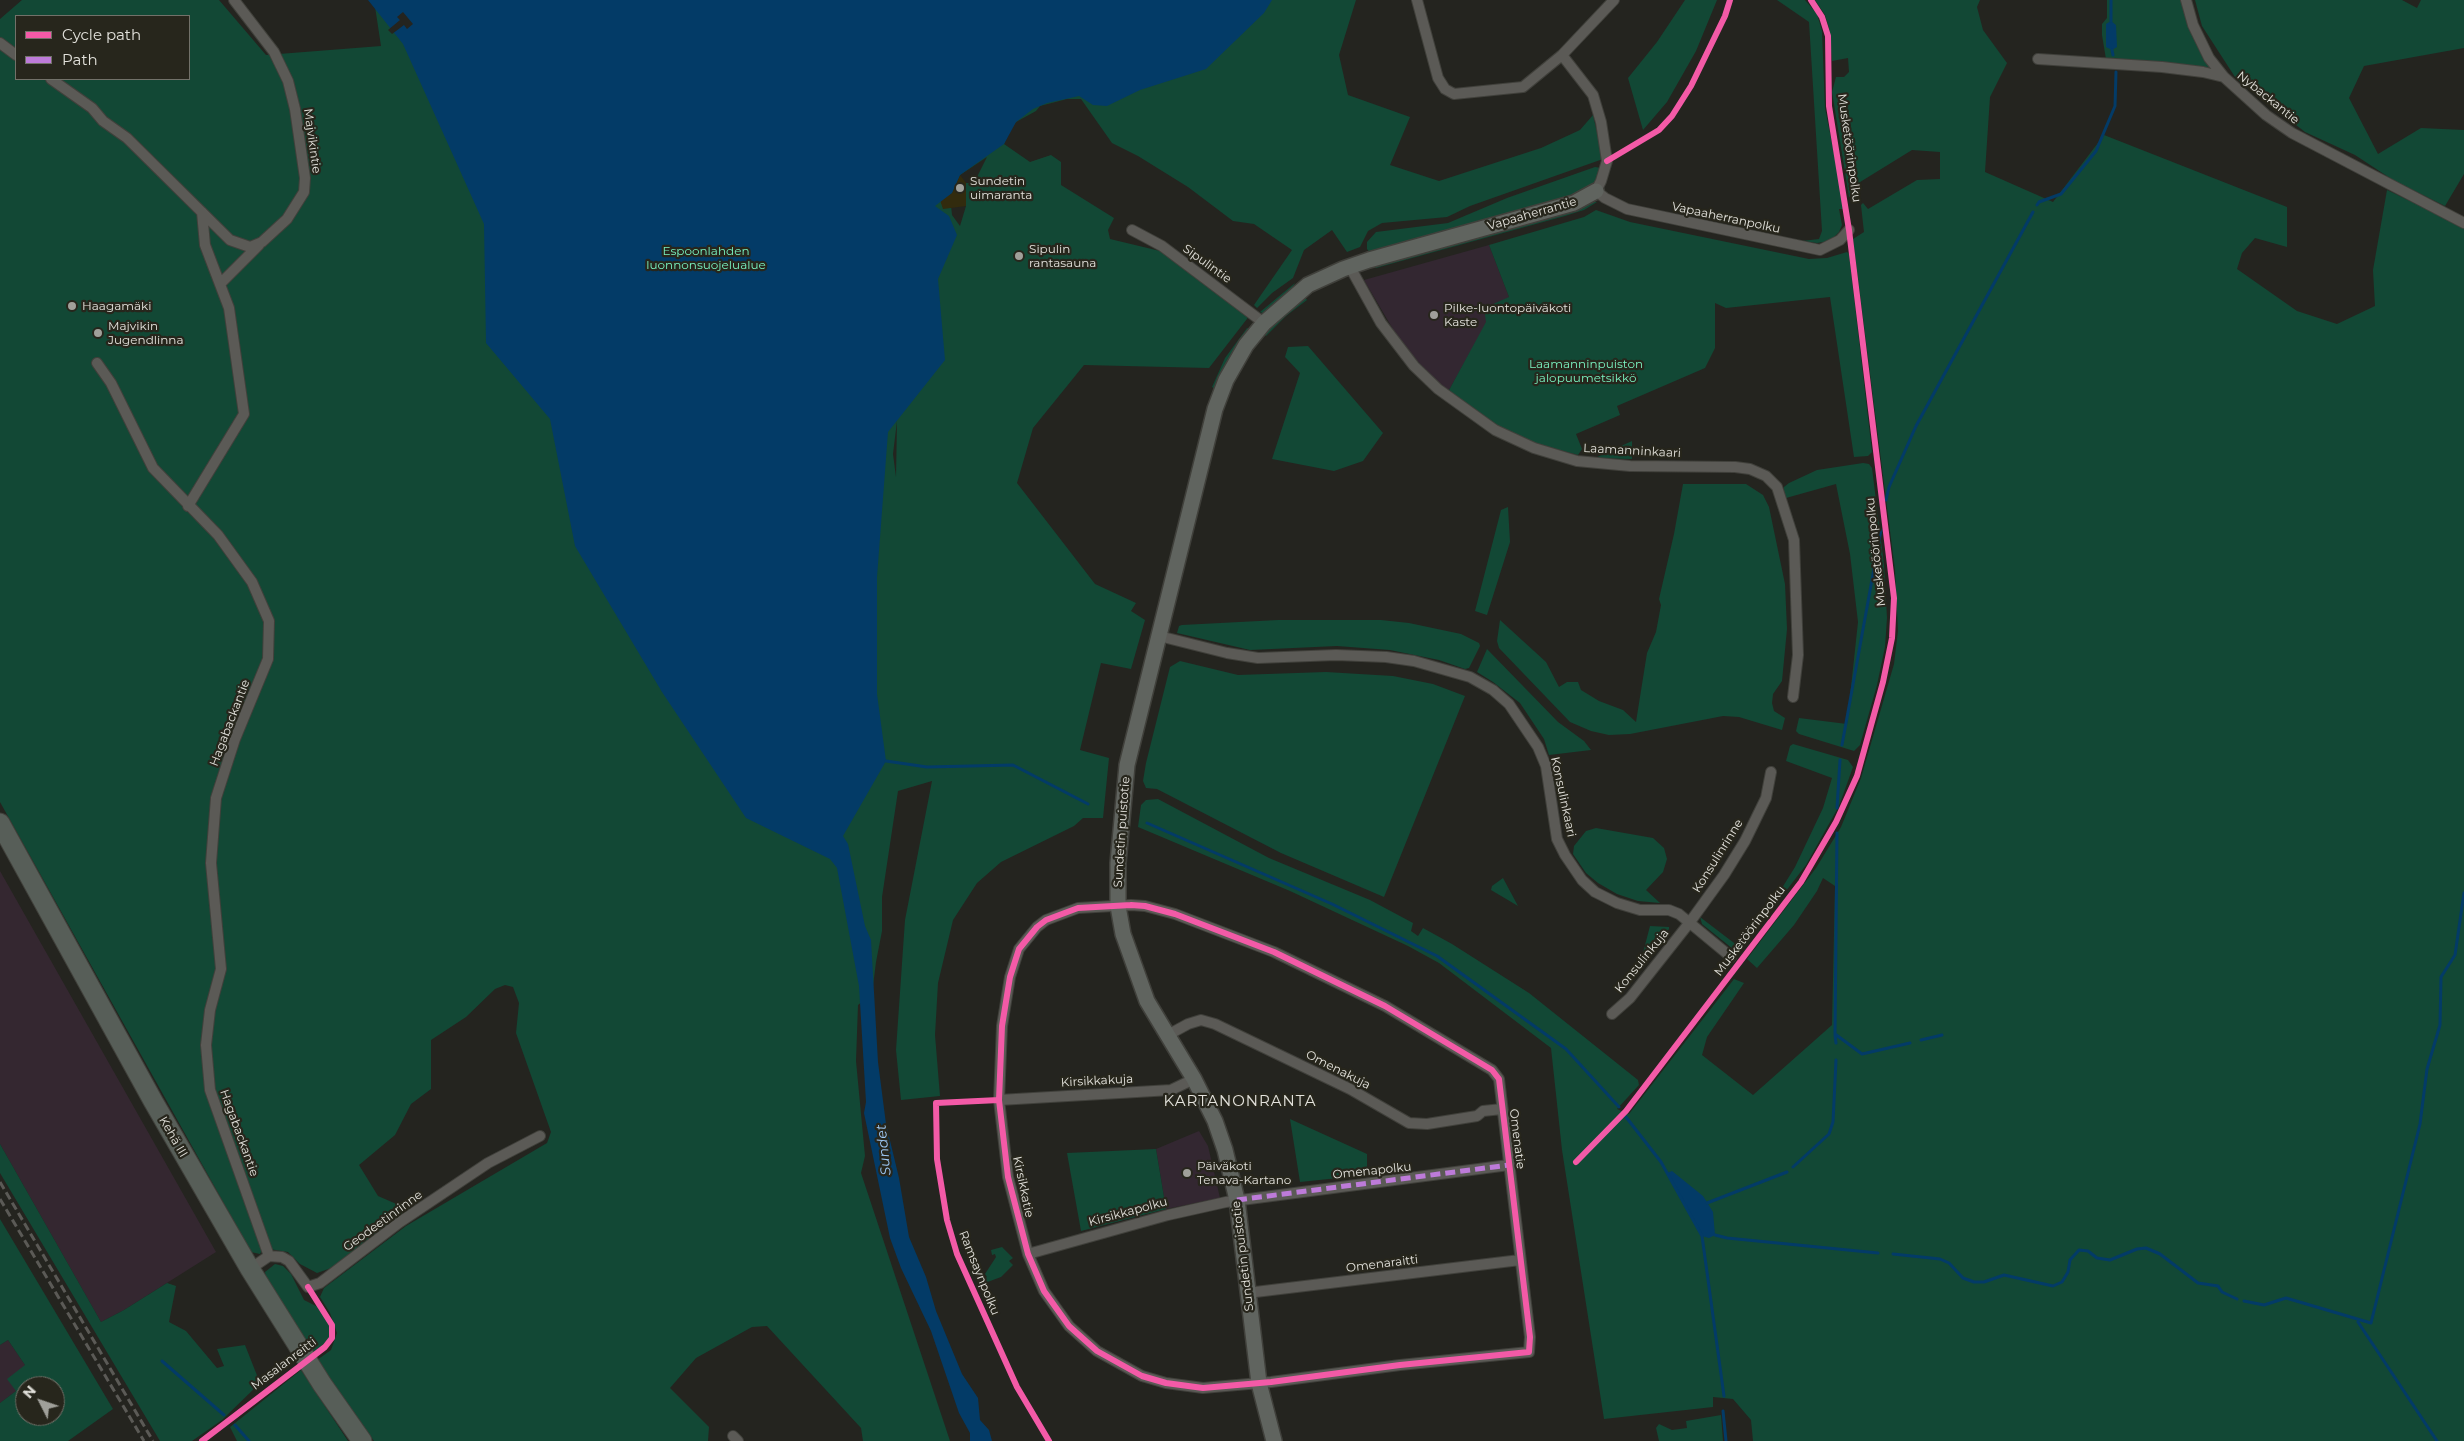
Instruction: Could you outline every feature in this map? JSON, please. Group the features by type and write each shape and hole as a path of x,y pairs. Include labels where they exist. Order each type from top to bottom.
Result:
{"highway":[{"name":"Kehä III","path":"0,823 158,1109 250,1269 322,1384 362,1441"}],"street":[{"name":"Majvikintie","path":"221,283 287,219 304,192 305,178 295,108 288,81 274,52 234,0"},
{"path":"1417,0 1438,78 1445,89 1454,94 1524,86 1562,55 1614,0"},
{"path":"2186,0 2193,25 2209,58 2224,77"},
{"path":"0,43 15,54"},
{"path":"1562,55 1593,95 1601,122 1607,161 1602,181 1596,191"},
{"name":"Nybackantie","path":"2038,59 2162,67 2204,72 2224,77 2266,115 2292,134 2464,223"},
{"path":"52,80 92,108 103,121 127,138 230,240 250,247 262,242"},
{"name":"Vapaaherranpolku","path":"1596,191 1627,209 1804,248 1820,250 1840,240 1849,230"},
{"name":"Vapaaherrantie","path":"1350,266 1574,203 1596,191"},
{"path":"188,506 244,414 229,308 205,245 202,212"},
{"name":"Sipulintie","path":"1132,230 1162,246 1264,323"},
{"name":"Sundetin puistotie","path":"1274,1441 1259,1383 1237,1200 1222,1140 1194,1079 1166,1036 1147,1001 1123,934 1118,906 1118,863 1127,765 1215,409 1235,362 1264,323 1304,288 1350,266"},
{"name":"Laamanninkaari","path":"1350,266 1381,323 1414,366 1438,389 1496,430 1534,448 1577,461 1599,465 1735,467 1750,468 1766,476 1777,487 1794,540 1798,655 1793,697"},
{"name":"Hagabackantie","path":"97,363 111,383 153,468 218,535 252,582 269,621 268,659 235,739 216,798 211,863 221,969 210,1010 206,1045 210,1090 270,1256"},
{"name":"Konsulinkaari","path":"1159,636 1227,653 1258,658 1336,655 1386,657 1414,661 1470,677 1493,690 1509,704 1538,747 1546,766 1557,839 1582,880 1595,892 1617,903 1640,910 1669,910 1690,922 1731,957"},
{"name":"Konsulinrinne","path":"1690,922 1745,841 1766,798 1772,772"},
{"name":"Kirsikkatie","path":"1118,906 1078,908 1058,915 1037,927 1019,949 1012,962 1002,1026 999,1100 1008,1177 1028,1254 1044,1291 1059,1315 1082,1339 1120,1366 1166,1383 1203,1388 1259,1383"},
{"name":"Omenatie","path":"1118,906 1145,906 1175,914 1274,952 1385,1006 1492,1070 1499,1079 1530,1337 1529,1352 1259,1383"},
{"name":"Konsulinkuja","path":"1612,1014 1630,998 1690,922"},
{"name":"Omenakuja","path":"1166,1036 1188,1024 1201,1020 1215,1024 1344,1087 1409,1123 1428,1124 1477,1116 1483,1112 1502,1108"},
{"name":"Kirsikkakuja","path":"999,1100 1171,1090 1194,1079"},
{"name":"Geodeetinrinne","path":"270,1256 282,1257 289,1262 308,1287 320,1283 400,1222 488,1162 540,1136"},
{"name":"Omenapolku","path":"1237,1200 1509,1165"},
{"name":"Kirsikkapolku","path":"1028,1254 1168,1214 1237,1200"},
{"path":"250,1269 270,1256"},
{"name":"Omenaraitti","path":"1247,1293 1520,1260"}],"shaded area":[{"name":"Pilke-luontopäiväkoti Kaste","path":"1489,245 1509,297 1487,322 1448,392 1424,369 1397,336 1364,280"},
{"path":"0,871 216,1252 124,1310 101,1322 0,1144"},
{"name":"Päiväkoti Tenava-Kartano","path":"1199,1131 1208,1146 1220,1198 1166,1209 1156,1149"},
{"path":"8,1340 25,1365 21,1376 15,1376 15,1392 0,1403 0,1345"}],"green space":[{"path":"22,0 219,0 266,55 381,46 374,0 1356,0 1339,55 1348,95 1410,117 1390,165 1439,181 1541,148 1580,130 1593,115 1603,159 1470,206 1447,217 1382,223 1368,231 1360,247 1347,252 1332,230 1304,250 1293,278 1272,293 1257,308 1254,305 1292,250 1254,224 1233,221 1188,187 1138,156 1112,143 1081,99 1067,99 1040,106 1036,111 1016,122 1011,129 1004,144 1030,162 1051,155 1061,162 1061,185 1114,218 1108,230 1110,239 1160,251 1250,315 1209,368 1084,365 1033,428 1017,483 1095,584 1136,603 1131,611 1145,620 1131,669 1101,663 1080,750 1109,758 1103,818 1083,818 1074,826 1001,862 977,883 953,920 938,983 935,1035 940,1096 901,1100 896,1050 905,920 932,781 898,791 882,897 882,931 872,994 858,1005 856,1061 865,1156 861,1173 950,1441 863,1441 861,1428 767,1326 752,1327 696,1358 670,1388 709,1427 708,1441 374,1441 317,1360 331,1350 337,1333 330,1313 320,1297 324,1288 406,1226 547,1143 551,1132 516,1033 519,1003 513,987 505,985 495,989 466,1017 431,1040 431,1089 411,1104 395,1135 359,1165 378,1196 408,1209 334,1267 317,1273 300,1264 288,1252 263,1248 260,1254 251,1252 0,802 0,19","holes":["987,157 974,183 966,183 966,206 960,226 952,215 950,197 960,175","897,421 896,477 893,454"]},
{"path":"1685,0 1717,0 1696,51 1667,102 1643,130 1628,78 1657,42"},
{"path":"1777,0 1805,0 1817,14 1822,31 1825,108 1845,209 1839,209 1842,225 1839,232 1830,241 1817,243 1802,241 1819,239 1822,231 1809,22"},
{"path":"1815,0 1980,0 1977,7 1983,30 2007,63 1990,97 1985,172 2053,202 2104,135 2287,207 2287,247 2255,238 2242,253 2237,269 2297,311 2337,324 2375,306 2373,270 2387,190 2464,227 2464,1441 1753,1441 1751,1420 1733,1399 1713,1397 1713,1407 1604,1419 1562,1150 1551,1048 1439,963 1408,946 1290,891 1138,827 1141,805 1146,800 1158,799 1269,858 1370,900 1413,923 1411,931 1418,936 1423,928 1452,944 1529,993 1638,1080 1639,1085 1617,1109 1629,1114 1734,979 1744,983 1707,1037 1702,1055 1753,1095 1832,1025 1835,886 1823,878 1817,891 1794,925 1757,968 1747,959 1816,868 1841,827 1861,778 1894,664 1898,631 1895,570 1853,239 1864,232 1861,205 1863,203 1868,209 1917,180 1940,179 1940,152 1912,150 1852,187 1856,193 1849,197 1832,92 1836,77 1844,77 1849,72 1848,58 1832,61 1829,28 1825,15"},
{"path":"2107,0 2183,0 2212,67 2210,70 2106,59 2102,24 2107,18"},
{"path":"2195,0 2402,0 2417,8 2421,0 2464,0 2464,48 2364,66 2349,98 2378,154 2421,128 2464,130 2464,174 2445,206 2393,180 2355,155 2305,132 2235,77 2202,26"},
{"path":"1595,167 1601,168 1598,179 1586,194 1371,254 1367,249 1367,242 1376,232 1448,223 1507,198"},
{"path":"1590,202 1597,202 1584,210 1565,216 1376,268 1373,265"},
{"name":"Laamanninpuiston jalopuumetsikkö","path":"1596,210 1630,222 1809,259 1827,258 1847,252 1849,254 1872,452 1868,456 1854,457 1830,297 1726,308 1715,303 1715,348 1705,368 1617,406 1620,415 1576,434 1582,449 1578,455 1535,443 1501,428 1448,392 1486,322 1484,308 1509,297 1489,245 1584,217"},
{"path":"1295,283 1290,292 1265,314 1260,312"},
{"path":"1304,296 1307,300 1286,316 1266,336 1263,333"},
{"path":"1247,328 1251,329 1215,389 1212,387 1225,358"},
{"path":"1308,346 1383,433 1363,461 1334,471 1272,459 1300,373 1285,357 1288,347"},
{"path":"1632,441 1632,459 1595,458"},
{"path":"1863,463 1869,464 1872,468 1884,565 1887,618 1885,647 1877,685 1860,745 1854,751 1799,734 1796,731 1799,718 1847,724 1858,622 1850,554 1836,484 1786,498 1783,491 1784,487 1789,483 1817,470"},
{"path":"1683,484 1746,484 1763,495 1769,507 1785,584 1787,629 1782,681 1773,694 1772,703 1774,711 1785,718 1782,730 1739,717 1723,716 1630,734 1609,735 1591,731 1570,722 1499,648 1497,641 1500,620 1546,662 1559,687 1567,682 1578,682 1581,690 1599,701 1623,710 1636,722 1647,653 1656,632 1661,605 1659,599"},
{"path":"1508,507 1510,542 1487,615 1475,611 1501,510"},
{"path":"1278,620 1381,620 1409,623 1461,634 1479,643 1480,646 1469,668 1465,669 1439,660 1390,650 1337,646 1250,650 1177,633 1179,626 1182,625"},
{"path":"1487,649 1558,722 1584,741 1591,750 1549,755 1544,739 1520,703 1477,672"},
{"path":"1180,661 1238,675 1326,672 1393,676 1433,684 1465,696 1384,897 1281,853 1157,789 1146,788 1143,781 1146,763 1170,667"},
{"path":"1793,744 1848,760 1853,767 1839,806 1806,865 1738,953 1702,924 1700,917 1738,946 1777,896 1795,867 1823,808 1832,778 1786,761 1790,746"},
{"path":"1596,828 1653,838 1664,848 1667,859 1663,872 1646,890 1660,903 1638,901 1617,894 1598,883 1586,873 1573,854 1574,846 1586,831"},
{"path":"1503,878 1518,906 1491,890 1492,886"},
{"path":"1650,926 1669,927 1669,929 1639,968"},
{"path":"1290,1119 1367,1154 1367,1175 1300,1182"},
{"path":"0,1144 101,1322 167,1283 176,1286 169,1322 186,1331 217,1368 224,1366 217,1349 245,1345 260,1383 222,1420 192,1441 160,1441 0,1173"},
{"path":"1156,1149 1166,1209 1081,1231 1067,1153"},
{"path":"0,1219 113,1409 68,1441 0,1441 0,1403 15,1392 15,1426 65,1426 65,1376 15,1376 15,1390 7,1379 25,1365 8,1340 0,1345"},
{"path":"1002,1247 1013,1258 1009,1261 1013,1265 1001,1277 982,1284 981,1280 987,1277 985,1274 996,1257 995,1254 992,1255 991,1250"},
{"path":"275,1264 283,1266 291,1274 304,1300 318,1307 330,1325 329,1339 314,1353 266,1279 265,1272"},
{"path":"301,1370 348,1441 237,1441 230,1427"},
{"path":"1721,1415 1723,1441 1659,1441 1656,1428 1659,1424 1672,1430 1687,1428 1686,1421"}],"sand":[{"name":"Sundetin uimaranta","path":"960,175 966,183 966,206 943,209 940,200 952,193"}],"water":[{"name":"Espoonlahden luonnonsuojelualue","path":"368,0 1272,0 1264,13 1206,69 1140,90 1107,106 1093,105 1079,96 1047,103 1033,109 1016,122 1004,144 960,175 952,193 935,206 949,216 957,235 938,279 945,360 888,432 877,577 877,694 886,761 843,836 848,844 865,926 871,940 878,1062 886,1124 899,1178 909,1237 926,1277 936,1311 962,1374 978,1398 980,1420 989,1430 992,1441 970,1441 970,1433 959,1413 931,1331 901,1268 890,1238 864,1113 866,1102 859,986 837,868 830,859 746,818 662,692 575,546 550,419 486,343 484,224 403,44"},
{"path":"2111,21 2116,25 2117,47 2112,50 2106,47 2106,24"},
{"path":"1672,1171 1703,1196 1713,1212 1715,1235 1709,1238 1702,1236 1667,1173"}],"pier":[{"path":"403,12 413,24 407,29 404,25 392,34 388,30 400,20 397,17"}],"waterway":[{"path":"2111,0 2111,21"},
{"path":"2112,50 2113,55"},
{"path":"2037,205 2039,202 2061,194 2096,151 2115,106 2116,72"},
{"path":"1886,500 1889,487 1916,426 2033,212"},
{"path":"1842,745 1881,530"},
{"path":"1837,808 1840,760"},
{"path":"886,761 927,767 1013,765 1088,804"},
{"path":"1147,823 1332,904 1437,956 1566,1049 1619,1107"},
{"path":"1837,833 1835,1034 1862,1054 1910,1043"},
{"path":"2244,1301 2264,1305 2286,1298 2371,1323 2420,1124 2427,1069 2440,1025 2441,977 2455,955 2464,893"},
{"path":"1835,1035 1836,1043"},
{"path":"1921,1040 1942,1035"},
{"path":"1793,1167 1829,1134 1833,1122 1836,1060"},
{"path":"1626,1117 1661,1162 1702,1236 1724,1396"},
{"path":"1707,1203 1787,1172"},
{"path":"1715,1235 1727,1238 1878,1253"},
{"path":"1893,1254 1940,1259 1949,1263 1963,1278 1974,1282 1984,1282 2004,1275 2053,1286 2062,1282 2068,1272 2070,1260 2079,1250 2088,1251 2097,1258 2110,1260 2137,1249 2146,1248 2160,1254 2198,1283 2218,1286 2222,1292 2237,1299"},
{"path":"2358,1322 2437,1441"},
{"path":"162,1361 224,1415"},
{"path":"1723,1411 1726,1441"},
{"path":"235,1425 249,1441"}],"railway":[{"path":"0,1182 153,1441"},
{"path":"0,1199 144,1441"}],"marked path":[{"path":"1237,1200 1509,1165"}],"cycle path":[{"path":"1607,161 1659,130 1672,116 1691,86 1725,16 1730,0"},
{"name":"Musketöörinpolku","path":"1576,1162 1626,1111 1801,882 1836,822 1857,776 1883,682 1892,638 1894,598 1849,230 1829,106 1828,36 1822,17 1811,0"},
{"path":"1131,905 1145,906 1175,914 1274,952 1385,1006 1492,1070 1499,1079 1530,1337 1529,1352 1400,1365 1271,1382 1203,1388 1166,1383 1142,1376 1097,1351 1069,1326 1044,1291 1028,1254 1008,1177 999,1100 1002,1026 1010,977 1019,949 1037,927 1046,920 1078,908 1131,905"},
{"name":"Ramsaynpolku","path":"999,1100 936,1103 937,1159 947,1220 957,1254 1017,1387 1049,1441"},
{"name":"Masalanreitti","path":"202,1441 325,1347 332,1338 332,1325 308,1287"}],"place":[{"name":"Sundetin uimaranta","path":"960,188"},
{"name":"Sipulin rantasauna","path":"1019,256"},
{"name":"Haagamäki","path":"72,306"},
{"name":"Pilke-luontopäiväkoti Kaste","path":"1434,315"},
{"name":"Majvikin Jugendlinna","path":"98,333"},
{"name":"Päiväkoti Tenava-Kartano","path":"1187,1173"}],"district":[{"name":"KARTANONRANTA","path":"1240,1102"}],"water label":[{"name":"Sundet","path":"884,1150"}]}
